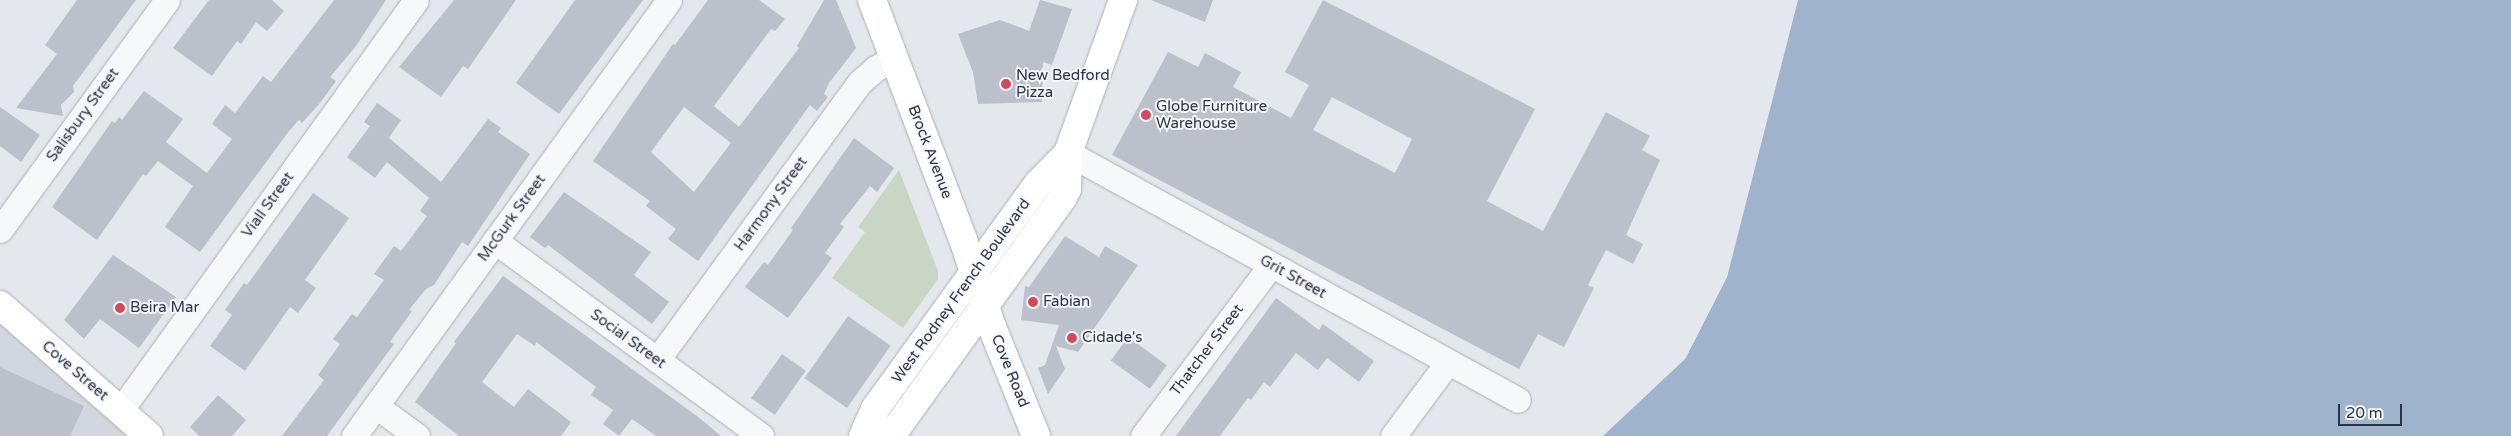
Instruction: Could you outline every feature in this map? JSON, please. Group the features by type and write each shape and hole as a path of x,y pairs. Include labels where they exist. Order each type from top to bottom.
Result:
{"main road":[{"name":"Brock Avenue","path":"872,0 986,305"},
{"name":"West Rodney French Boulevard","path":"887,436 898,426 1063,197 1067,189 1068,153 1123,0"},
{"name":"West Rodney French Boulevard","path":"864,436 875,410 1044,177 1068,153"},
{"name":"Cove Road","path":"986,305 1036,436"},
{"name":"Cove Street","path":"0,306 149,436"}],"street":[{"name":"Salisbury Street","path":"0,230 167,0"},
{"name":"Viall Street","path":"120,411 416,0"},
{"name":"McGurk Street","path":"354,436 669,0"},
{"name":"Harmony Street","path":"656,360 860,82 876,68 894,59"},
{"name":"Grit Street","path":"1068,153 1518,400"},
{"name":"Social Street","path":"495,241 761,436"},
{"name":"Thatcher Street","path":"1143,436 1271,265"},
{"path":"1393,436 1448,362"},
{"path":"376,406 417,436"}],"shaded area":[{"path":"0,305 149,436 0,436"}],"green space":[{"path":"899,170 938,271 938,279 903,328 832,278 865,232 858,227"}],"water":[{"path":"1791,0 2511,0 2511,436 1603,436 1685,359 1727,277"}],"pier":[{"path":"1789,0 1798,0 1727,277 1685,359 1600,436 1683,358 1725,276"}],"building":[{"path":"77,0 136,0 73,86 74,92 61,105 63,116 16,108 57,54 45,45"},
{"path":"209,0 272,0 284,11 267,31 256,22 241,44 237,41 212,76 173,48"},
{"path":"334,0 386,0 356,46 330,77 336,81 320,103 302,123 299,120 289,131 200,252 165,227 193,186 158,161 146,176 143,174 97,240 52,207 112,121 115,123 119,117 122,120 144,91 183,119 166,142 207,173 232,139 212,124 225,105 235,113 263,76 271,82"},
{"path":"454,0 516,0 468,69 463,66 441,97 399,67"},
{"path":"575,0 643,0 559,114 516,83"},
{"path":"708,0 759,0 785,19 775,31 771,29 714,106 739,127 799,48 797,46 824,0 836,0 856,48 829,83 824,94 828,97 817,111 810,105 698,261 668,239 676,229 646,206 650,201 593,161 673,44 675,45","holes":["684,107 731,143 694,192 651,152"]},
{"path":"1040,0 1072,9 1052,65 1043,62 1042,102 978,104 973,72 958,34 1000,20 1029,31"},
{"path":"1151,0 1213,0 1205,22"},
{"path":"1323,0 1535,109 1487,201 1543,231 1606,112 1650,136 1642,150 1660,160 1626,235 1643,244 1633,264 1606,250 1588,285 1594,288 1564,347 1538,334 1519,369 1112,155 1168,52 1198,67 1205,53 1241,72 1233,87 1291,118 1309,85 1285,72","holes":["1332,97 1412,139 1395,173 1313,130"]},
{"path":"377,103 401,120 389,138 441,182 488,119 501,128 498,132 530,154 468,246 462,242 434,285 426,289 409,310 412,311 390,342 394,344 327,436 282,436 324,380 318,375 340,344 333,339 352,314 357,317 384,280 374,274 394,246 401,251 427,216 420,211 429,198 387,162 375,178 347,157 370,126 364,122"},
{"path":"0,107 40,135 21,162 0,146"},
{"path":"854,138 894,168 877,192 870,186 840,224 844,227 825,253 832,258 788,318 745,287 764,262 768,265 793,230 791,228"},
{"path":"564,192 651,252 634,275 669,302 652,324 548,245 545,248 530,237"},
{"path":"313,193 349,218 305,280 316,288 298,313 290,307 245,371 210,346 232,315 225,310 244,283 247,285"},
{"path":"1065,236 1099,257 1105,246 1138,265 1078,352 1056,346 1065,369 1048,394 1038,368 1045,365 1059,325 1021,320 1025,286 1029,287"},
{"name":"Beira Mar","path":"113,255 176,297 139,348 100,319 84,339 64,320"},
{"path":"503,276 697,416 721,436 656,436 632,419 619,436 603,424 613,410 591,395 596,387 536,342 535,346 517,334 482,382 514,407 528,389 571,422 561,436 459,436 415,402 456,343 454,342"},
{"path":"1276,298 1319,330 1323,324 1374,361 1359,382 1327,358 1318,370 1296,353 1270,387 1264,382 1251,400 1248,398 1220,436 1176,436"},
{"path":"848,316 891,346 847,408 804,378"},
{"path":"1128,337 1167,365 1150,389 1111,360"},
{"path":"782,354 806,371 775,415 751,398"},
{"path":"0,367 84,406 70,436 0,436"},
{"path":"218,395 246,420 232,436 199,436 190,427"}],"place":[{"name":"New Bedford Pizza","path":"1006,84"},
{"name":"Globe Furniture Warehouse","path":"1146,115"},
{"name":"Fabian","path":"1033,302"},
{"name":"Beira Mar","path":"120,308"},
{"name":"Cidade's","path":"1072,338"}]}
